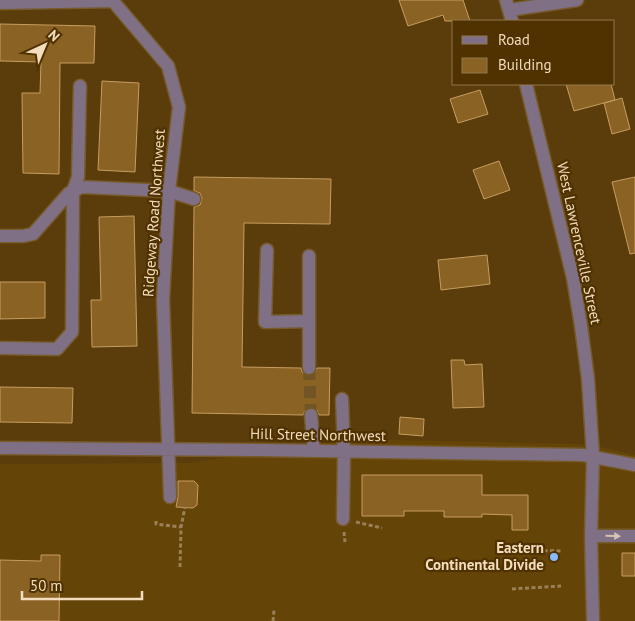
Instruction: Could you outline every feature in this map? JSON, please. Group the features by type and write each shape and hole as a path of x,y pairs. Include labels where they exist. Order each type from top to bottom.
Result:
{"street":[{"path":"0,3 113,0"},
{"name":"Ridgeway Road Northwest","path":"113,0 168,66 179,107 169,191 164,299 170,498"},
{"path":"509,11 577,0"},
{"name":"West Lawrenceville Street","path":"526,85 573,278 588,379 593,456 591,536 593,621"},
{"path":"0,348 57,349 72,332 73,191 78,177 80,86"},
{"path":"0,236 33,234 69,193 82,187 169,191 194,199"},
{"path":"267,250 265,322 309,322"},
{"path":"309,256 309,368"},
{"path":"342,399 344,452 343,519"},
{"path":"311,415 314,451"},
{"name":"Hill Street Northwest","path":"0,448 593,456 635,465"},
{"path":"591,536 635,536"}],"path":[{"path":"180,567 181,527 185,508"},
{"path":"156,521 156,524 181,527"},
{"path":"511,550 563,551"},
{"path":"512,588 561,586"},
{"path":"274,610 274,621"}],"shaded area":[{"path":"353,439 575,444 601,447 635,455 635,621 0,621 0,464 188,463"}],"building":[{"path":"399,0 463,0 470,20 445,21 443,15 408,26"},
{"path":"0,24 95,26 94,63 60,63 59,174 23,173 22,93 40,93 41,62 0,61"},
{"path":"102,81 139,83 135,172 98,170"},
{"path":"566,85 611,85 615,100 574,111"},
{"path":"480,90 488,114 458,123 450,99"},
{"path":"622,98 630,129 612,134 604,103"},
{"path":"499,161 510,190 484,199 473,170"},
{"path":"194,177 331,179 330,224 244,223 242,367 301,368 302,372 309,376 313,375 317,368 330,368 329,415 319,415 317,410 311,407 306,409 303,415 192,413 194,207 200,205 202,198 200,193 194,191"},
{"path":"635,177 635,253 630,254 612,182"},
{"path":"134,216 137,346 92,347 91,300 101,300 99,217"},
{"path":"487,255 490,284 441,290 438,260"},
{"path":"0,282 45,282 45,318 0,319"},
{"path":"451,360 464,360 465,365 482,364 484,407 453,408"},
{"path":"0,387 73,388 72,423 0,422"},
{"path":"400,417 424,419 423,436 399,434"},
{"path":"362,475 482,475 482,495 528,495 528,530 512,530 512,515 482,514 482,517 444,517 444,511 404,511 404,516 362,516"},
{"path":"178,481 194,481 198,485 197,505 193,508 176,507"},
{"path":"622,553 635,553 635,576 622,576"},
{"path":"41,555 60,555 59,621 0,621 0,560 41,561"}],"tunnel":[{"path":"309,368 311,415"}],"place":[{"name":"Eastern Continental Divide","path":"554,557"}]}
